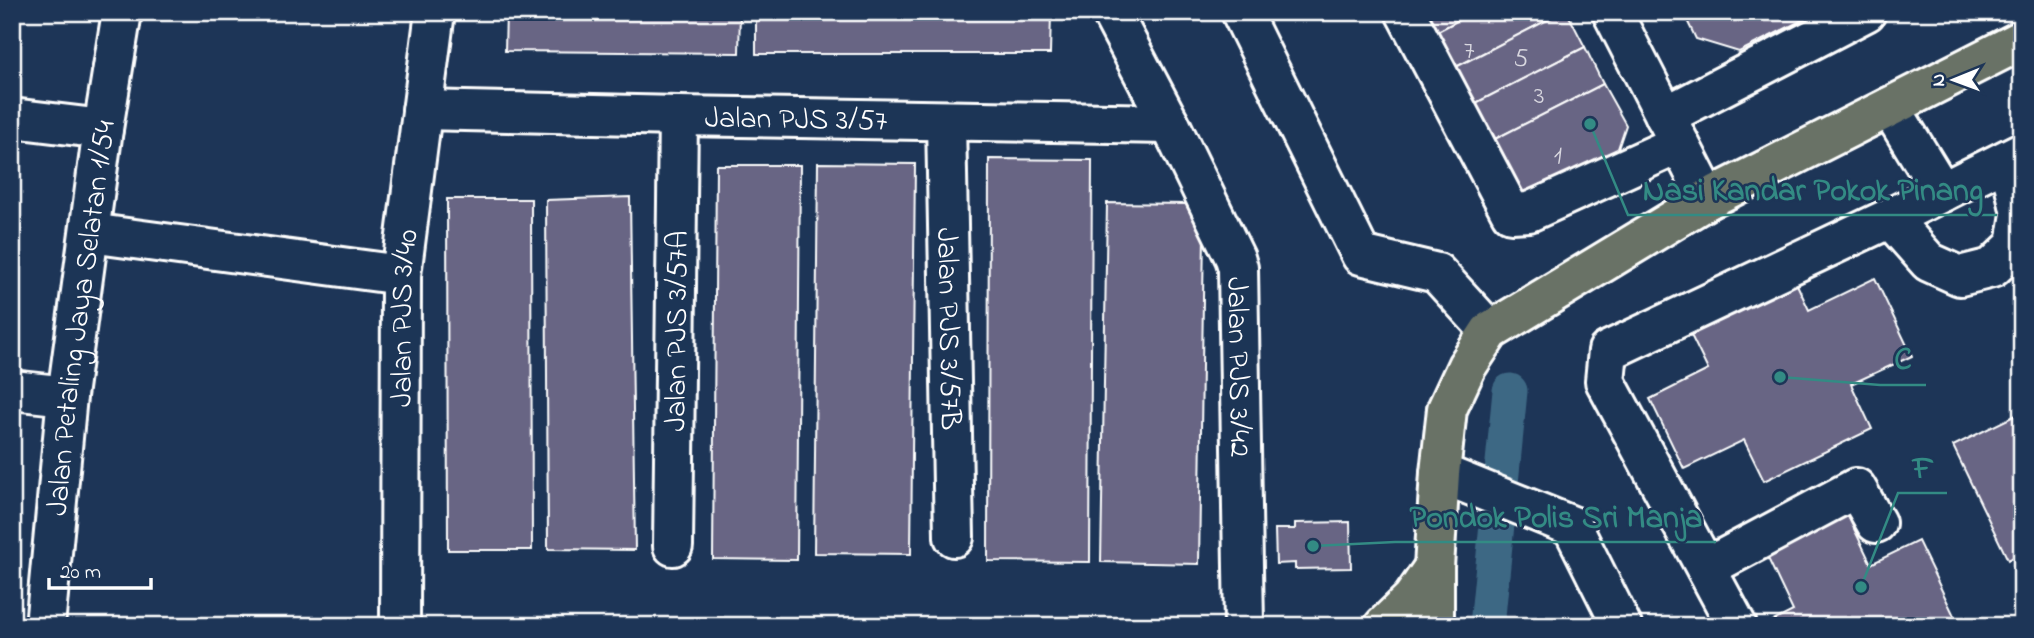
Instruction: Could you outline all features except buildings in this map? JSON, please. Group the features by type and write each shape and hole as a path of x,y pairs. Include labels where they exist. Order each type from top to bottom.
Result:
{"main road":[{"path":"1434,626 1434,567 1447,409 1466,366 1490,331 1708,200 2022,40"},
{"path":"1384,626 1412,599 1434,567"}],"street":[{"name":"Jalan Petaling Jaya Selatan 1/54","path":"45,626 67,396 103,129 122,12"},
{"name":"Jalan PJS 3/40","path":"400,626 401,275 435,12"},
{"name":"Jalan PJS 3/42","path":"1111,12 1170,124 1238,268 1244,626"},
{"path":"1241,12 1361,255 1437,273 1490,331"},
{"path":"1405,12 1511,213 1529,212 1672,130 1858,14"},
{"path":"1612,12 1708,200"},
{"path":"1890,107 1942,192"},
{"name":"Jalan PJS 3/57","path":"422,110 1170,124"},
{"name":"Jalan PJS 3/57A","path":"673,547 678,116"},
{"path":"12,118 103,129"},
{"name":"Jalan PJS 3/57B","path":"946,121 954,537"},
{"path":"1737,626 1605,381 1608,351 2016,156 2021,214 2016,245 1992,268 1960,276 1929,261 1890,218"},
{"path":"90,233 401,275"},
{"path":"12,390 67,396"},
{"path":"1440,473 1572,526 1622,626"},
{"path":"1706,568 1856,488 1876,523"}],"waterway":[{"path":"1487,626 1510,391"}],"place":[{"name":"Nasi Kandar Pokok Pinang","path":"1590,124"},
{"name":"C","path":"1780,377"},
{"name":"Pondok Polis Sri Manja","path":"1313,546"},
{"name":"F","path":"1861,587"}]}
